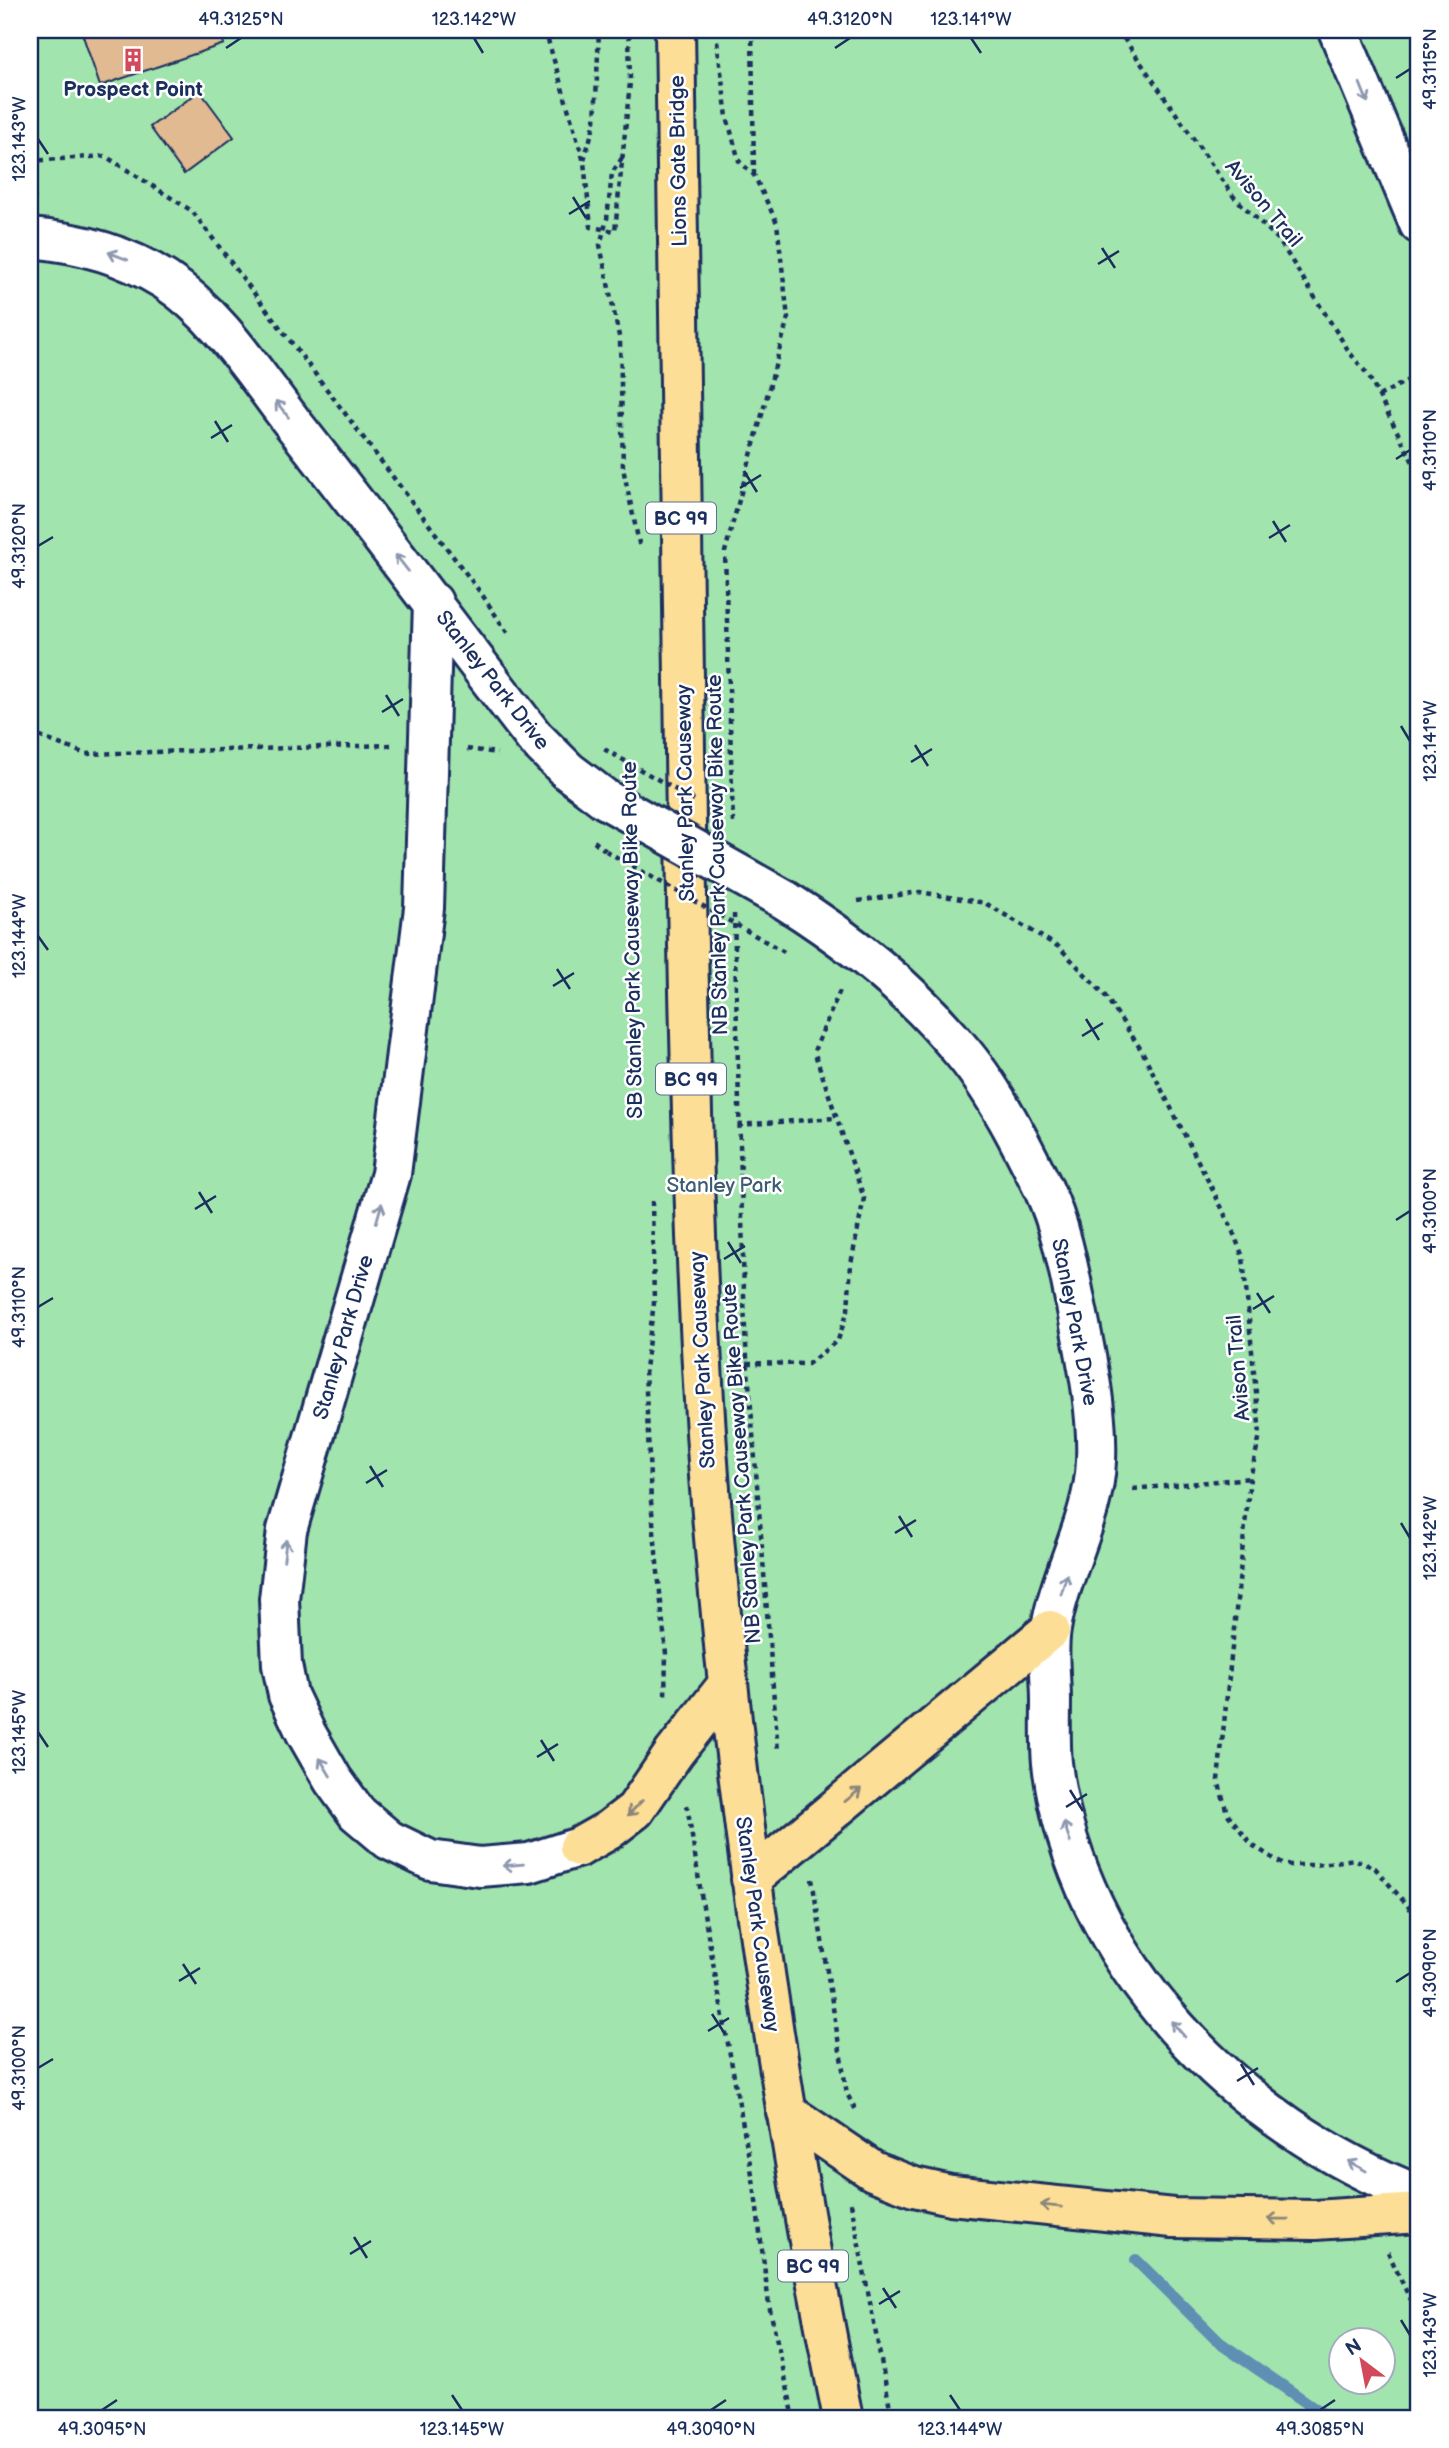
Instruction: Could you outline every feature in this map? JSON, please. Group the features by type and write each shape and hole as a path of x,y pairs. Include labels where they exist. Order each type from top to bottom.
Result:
{"highway":[{"name":"Lions Gate Bridge","path":"675,30 680,291"},
{"name":"Stanley Park Causeway","path":"680,291 692,1167 707,1448 728,1684 751,1879 786,2112 843,2418"},
{"path":"751,1879 1050,1630"},
{"path":"579,1847 609,1830 635,1810 674,1753 728,1684"},
{"path":"786,2112 873,2171 914,2187 951,2195 1173,2218 1315,2220 1419,2213"}],"street":[{"path":"1338,30 1419,224"},
{"name":"Stanley Park Drive","path":"32,222 66,242 124,259 166,281 196,304 223,333 534,737 568,771 605,799 785,900 833,931 877,964 964,1054 987,1087 1045,1192 1065,1253 1092,1387 1096,1462 1091,1493 1050,1630 1052,1762 1062,1817 1075,1856 1101,1916 1132,1968 1176,2028 1232,2085 1290,2129 1383,2181 1419,2194"},
{"name":"Stanley Park Drive","path":"433,603 424,908 391,1174 288,1530 279,1599 282,1665 288,1695 333,1780 357,1813 388,1840 430,1860 480,1867 529,1863 579,1847"}],"path":[{"path":"545,30 584,162 591,228 604,231 615,231 630,82 629,30"},
{"path":"584,162 594,122 599,30"},
{"name":"NB Stanley Park Causeway Bike Route","path":"717,30 727,117 739,161 754,175 777,223 788,318 725,552 733,834"},
{"path":"752,30 754,175"},
{"name":"Avison Trail","path":"1118,30 1234,197 1278,239 1379,396 1419,474"},
{"path":"32,222 32,161 106,156 192,211 483,596 513,641"},
{"path":"622,158 612,173 600,244 620,341 624,468 640,558"},
{"path":"30,301 31,272"},
{"path":"1379,396 1419,374"},
{"path":"30,733 86,754 430,744"},
{"path":"595,741 604,749"},
{"name":"SB Stanley Park Causeway Bike Route","path":"644,764 645,777"},
{"path":"606,851 786,953"},
{"name":"SB Stanley Park Causeway Bike Route","path":"646,859 647,887"},
{"name":"Avison Trail","path":"857,902 920,892 985,903 1059,947 1104,994 1142,1051 1229,1222 1243,1257 1260,1435 1250,1478 1218,1780 1227,1813 1252,1845 1284,1865 1316,1865 1354,1859 1375,1868 1419,1919"},
{"name":"NB Stanley Park Causeway Bike Route","path":"734,904 738,1125 747,1363 779,1762"},
{"path":"747,1363 808,1364 838,1340 848,1311 851,1264 864,1198 814,1051 839,989 877,964"},
{"path":"738,1125 835,1118"},
{"path":"652,1192 654,1303 645,1369 651,1500 666,1654 665,1703"},
{"path":"1091,1493 1250,1478"},
{"path":"685,1792 705,1919 754,2185 769,2305 794,2418"},
{"path":"811,1869 847,2094 861,2119"},
{"path":"849,2197 892,2418"},
{"path":"1387,2241 1390,2260 1409,2297 1419,2308"}],"green space":[{"name":"Stanley Park","path":"30,30 1419,30 1419,2418 30,2418"}],"building":[{"name":"Prospect Point","path":"81,30 220,30 224,44 100,86"},
{"path":"200,91 234,137 184,174 150,127"}],"waterway":[{"path":"1136,2260 1220,2343 1329,2418"}],"place":[{"name":"Prospect Point","path":"133,60"}]}
